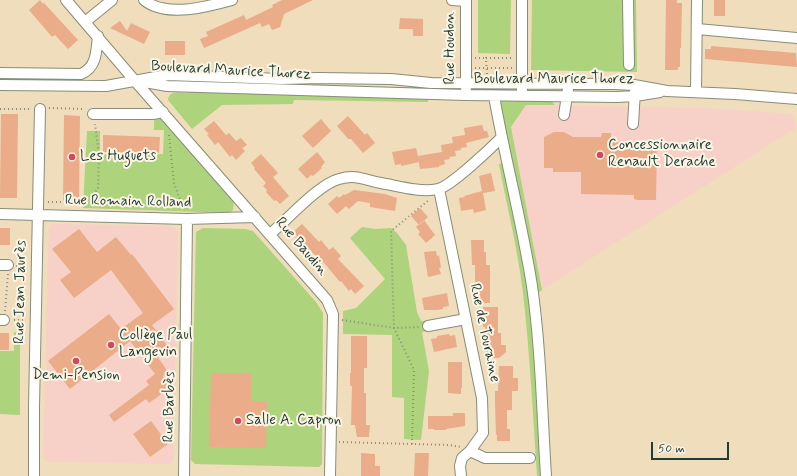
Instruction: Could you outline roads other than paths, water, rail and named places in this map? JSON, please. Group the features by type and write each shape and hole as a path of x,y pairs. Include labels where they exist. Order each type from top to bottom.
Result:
{"street":[{"name":"Rue Baudin","path":"66,0 327,300 333,314 330,476"},
{"path":"85,22 112,0"},
{"path":"144,0 157,7 183,10 198,9 232,0"},
{"path":"452,0 466,0"},
{"name":"Rue Houdon","path":"466,0 466,95"},
{"path":"522,0 522,96"},
{"path":"628,0 629,65"},
{"path":"696,92 697,0"},
{"path":"697,29 797,38"},
{"path":"0,73 81,74 86,72 93,65 98,36"},
{"name":"Boulevard Maurice Thorez","path":"135,81 167,75 282,79 391,79 466,83 568,83 634,85 667,91 797,99"},
{"path":"0,85 106,86 135,81"},
{"name":"Boulevard Maurice Thorez","path":"135,81 167,86 494,96 635,96 667,91"},
{"path":"564,115 568,96 568,83"},
{"path":"633,124 635,96 634,85"},
{"path":"494,96 519,216 535,308 539,341 546,476"},
{"name":"Rue Jean Jaurès","path":"34,476 40,109"},
{"path":"93,114 153,114 163,112"},
{"path":"270,234 317,191 337,179 356,177 375,182 427,190 439,189 453,180 502,137"},
{"name":"Rue de Touraine","path":"439,189 482,398 483,434 470,451 462,458 460,466 461,476"},
{"name":"Rue Romain Rolland","path":"0,214 187,219 255,217"},
{"name":"Rue Barbès","path":"184,476 187,219"},
{"path":"428,326 466,319"},
{"path":"470,451 485,458 530,458"}],"place":[{"name":"Concessionnaire Renault Derache","path":"600,155"},
{"name":"Les Huguets","path":"72,157"},
{"name":"Collège Paul Langevin","path":"111,345"},
{"name":"Demi-Pension","path":"76,361"},
{"name":"Salle A. Capron","path":"238,421"}]}
